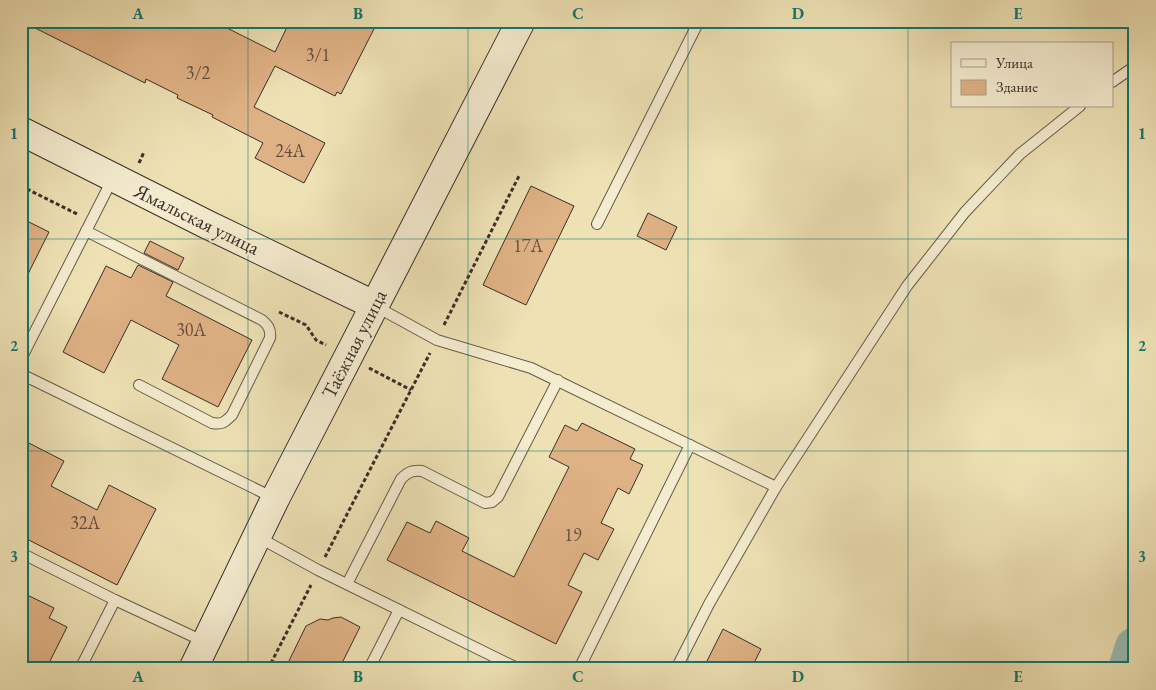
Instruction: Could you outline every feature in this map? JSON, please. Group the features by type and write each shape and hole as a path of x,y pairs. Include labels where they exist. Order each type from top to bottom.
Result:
{"street":[{"name":"Таёжная улица","path":"193,669 374,305 521,21"},
{"name":"Ямальская улица","path":"21,131 374,305"}],"lane":[{"path":"598,224 699,21"},
{"path":"1114,81 1135,66"},
{"path":"676,669 708,604 776,487 907,286 953,227 1020,154 1078,108"},
{"path":"21,360 113,178"},
{"path":"86,231 262,320 268,325 271,332 270,338 232,415 225,422 219,424 212,423 139,385"},
{"path":"374,305 437,340 531,368 558,380 776,487"},
{"path":"21,374 276,499"},
{"path":"347,584 401,479 406,473 413,470 422,471 485,503 492,502 498,498 558,380"},
{"path":"579,669 690,445"},
{"path":"258,537 318,570 520,669"},
{"path":"21,553 115,600 206,642"},
{"path":"80,669 115,600"},
{"path":"369,669 398,610"}],"path":[{"path":"268,669 520,174"}],"building":[{"path":"21,21 213,21 275,52 287,27 290,28 293,21 378,21 341,94 337,92 335,96 275,66 254,107 325,143 304,183 255,158 263,143 212,117 213,115 177,98 178,95 146,79 145,83"},
{"path":"531,186 574,206 526,305 483,285"},
{"path":"648,213 677,227 666,250 637,236"},
{"path":"21,218 49,232 21,288"},
{"path":"150,241 184,258 178,270 144,253"},
{"path":"138,265 173,282 166,296 252,340 218,407 162,379 179,345 131,320 104,373 63,352 106,266 131,278"},
{"path":"582,423 635,449 630,459 643,465 629,494 618,488 601,523 614,529 598,560 584,553 568,585 582,592 556,644 387,560 407,522 430,533 436,521 469,538 462,551 514,577 569,467 549,457 565,425 577,431"},
{"path":"21,439 64,461 51,486 97,510 109,485 156,509 117,585 21,536"},
{"path":"21,592 54,608 49,618 67,627 46,669 21,669"},
{"path":"341,617 360,627 339,669 285,669 306,626 320,619 328,620"},
{"path":"723,629 761,649 751,669 703,669"}],"waterway":[{"path":"1128,669 1135,647"}]}
